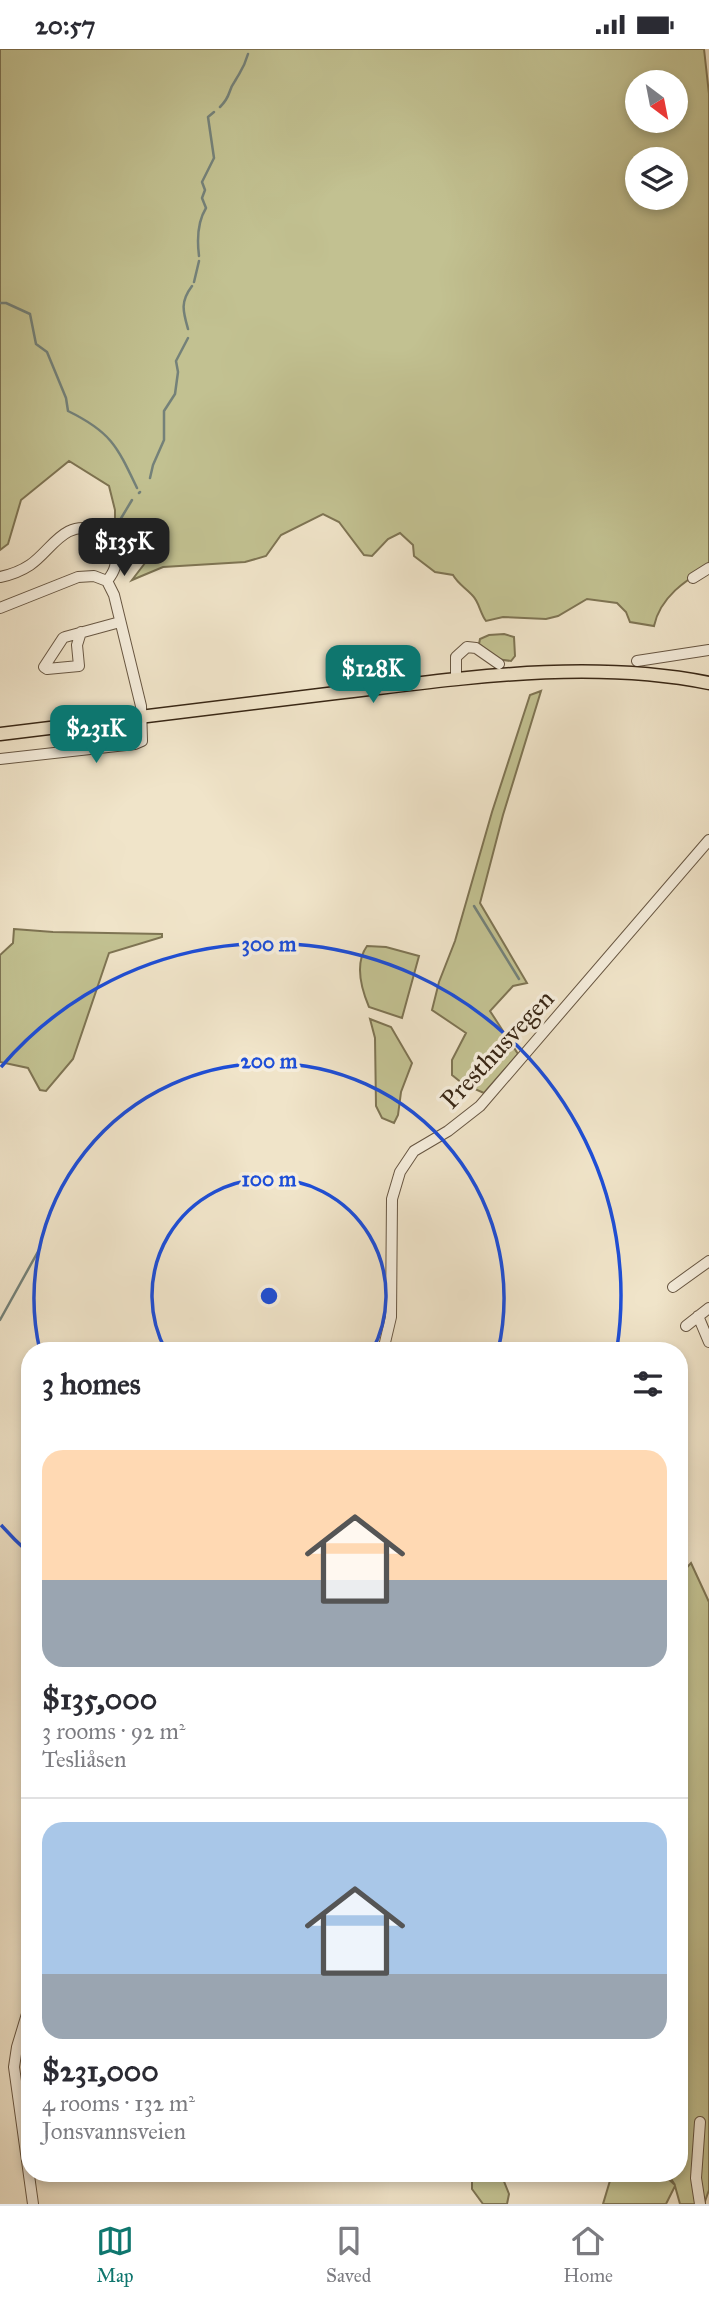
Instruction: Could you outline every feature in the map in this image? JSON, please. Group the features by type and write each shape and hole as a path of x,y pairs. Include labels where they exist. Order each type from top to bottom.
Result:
{"main road":[{"path":"0,734 456,680 567,670 632,672 709,683"}],"street":[{"path":"0,577 26,568 60,536 80,529 97,531 110,541 116,561 115,569 107,581"},
{"path":"693,578 709,568"},
{"path":"0,608 78,577 94,576 107,581 113,590 142,716 142,741 135,744 0,759"},
{"path":"81,632 77,645 79,666 44,667 61,639 81,632 120,622"},
{"path":"456,680 456,657 467,647 481,650 499,664"},
{"path":"637,661 709,650"},
{"name":"Presthusvegen","path":"385,1342 391,1317 392,1199 406,1161 414,1151 448,1131 480,1106 709,840"},
{"path":"673,1287 709,1261"},
{"path":"686,1326 709,1308"},
{"path":"698,1316 709,1342"},
{"path":"21,2034 14,2079 21,2125"},
{"path":"700,2122 696,2178 700,2204"},
{"path":"30,2182 33,2204"}],"shaded area":[{"path":"0,49 704,49 709,94 709,566 675,590 662,606 654,626 630,622 626,612 617,603 587,599 558,616 546,619 503,617 486,621 475,598 453,575 435,572 414,556 413,545 400,533 388,539 372,556 364,555 339,522 323,514 281,535 266,556 245,562 163,567 132,580 155,550 154,540 148,529 123,539 115,536 115,510 109,486 69,461 21,500 8,544 0,550"},
{"path":"504,634 514,637 515,656 511,661 496,659 479,644 480,639 489,635"},
{"path":"541,691 503,815 480,903 527,983 513,986 490,1011 518,1054 484,1093 463,1084 452,1075 452,1060 466,1033 432,1010 530,695"},
{"path":"14,929 162,934 162,937 109,953 73,1059 46,1091 40,1090 28,1068 0,1062 0,955 13,943"},
{"path":"367,946 386,947 419,956 402,1018 369,1007 361,984 360,968"},
{"path":"370,1019 391,1027 412,1063 401,1092 398,1115 394,1123 382,1118 376,1106 375,1038"},
{"path":"691,1563 709,1602 709,2190 704,2204 680,2204 675,2186 666,2204 603,2204 610,2182 672,2182 675,2185 673,2182 688,2182 688,1566"},
{"path":"472,2182 504,2182 509,2194 507,2204 483,2204 472,2189"}],"waterway":[{"path":"220,107 248,54"},
{"path":"199,256 199,231 206,208 202,198 205,190 202,182 214,158 208,117 214,112"},
{"path":"194,282 199,261"},
{"path":"188,329 184,307 192,286"},
{"path":"0,303 30,314 36,344 47,352 66,398 68,411 94,426 111,442 137,488"},
{"path":"150,478 164,440 164,411 175,394 178,372 176,361 188,338"},
{"path":"117,525 132,500"},
{"path":"474,906 519,979"},
{"path":"0,1320 40,1248"}]}
